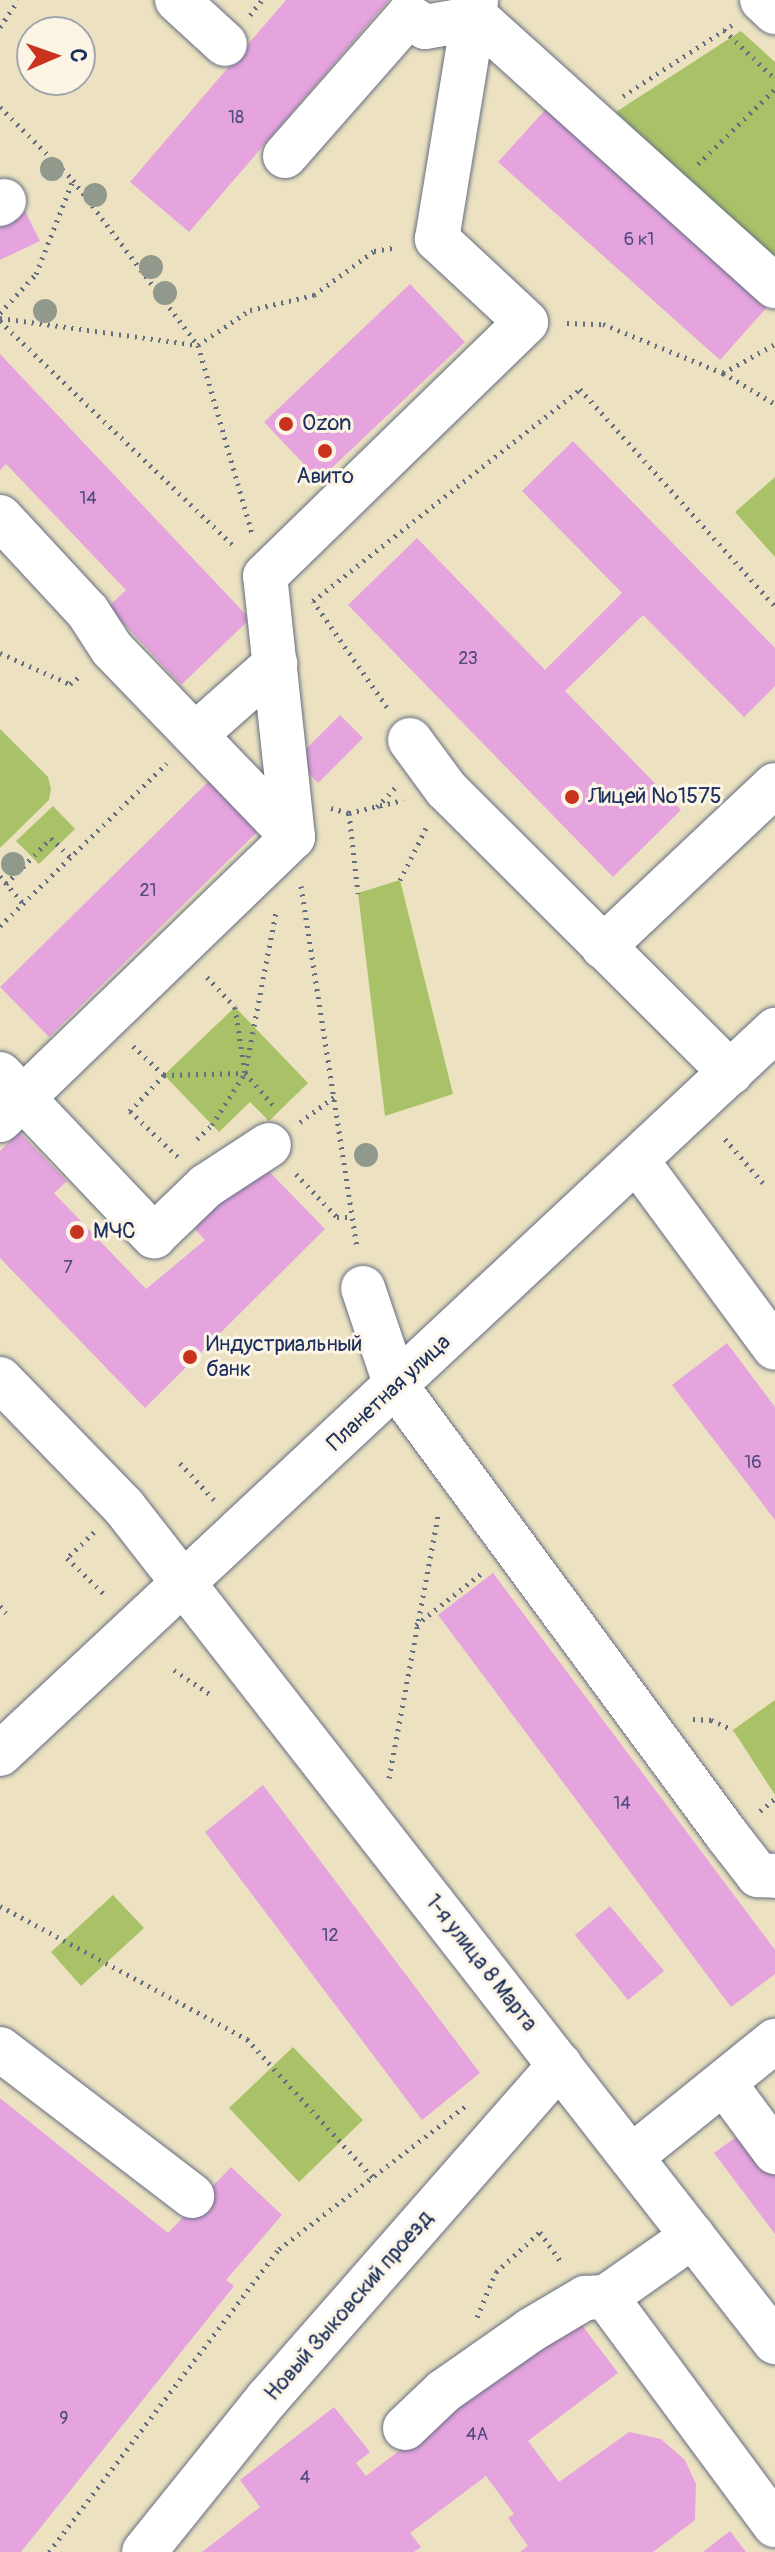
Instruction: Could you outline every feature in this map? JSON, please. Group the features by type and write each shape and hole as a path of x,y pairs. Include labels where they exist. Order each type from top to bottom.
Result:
{"street":[{"path":"177,0 225,44"},
{"path":"285,156 415,8 425,27 476,9"},
{"path":"476,9 588,118 775,286"},
{"path":"293,837 265,576 526,322 437,239 476,9"},
{"path":"0,517 88,612 112,649 293,837"},
{"path":"196,734 275,664"},
{"path":"410,740 446,789 731,1073"},
{"path":"603,947 775,785"},
{"path":"274,1128 154,1236 8,1097 105,1019 293,837"},
{"name":"Планетная улица","path":"0,1754 775,1030"},
{"path":"637,1161 775,1348"},
{"path":"363,1288 396,1386 758,1875 775,1876"},
{"name":"1-я улица 8 Марта","path":"0,1379 124,1507 775,2342"},
{"path":"631,2157 775,2041"},
{"path":"0,2049 192,2196"},
{"name":"Новый Зыковский проезд","path":"144,2552 268,2398 560,2065"},
{"path":"724,2083 775,2152"},
{"path":"405,2428 444,2391 531,2330 585,2298 606,2297 693,2236"},
{"path":"606,2297 775,2525"}],"path":[{"path":"0,27 18,0"},
{"path":"588,118 767,5"},
{"path":"724,30 775,79"},
{"path":"695,167 775,89"},
{"path":"0,107 73,180 198,345 265,576"},
{"path":"0,317 36,274 73,180"},
{"path":"0,317 198,345 250,310 314,295 374,251 437,239"},
{"path":"0,317 265,576"},
{"path":"526,322 603,324 723,373 775,404"},
{"path":"723,373 775,344"},
{"path":"410,740 313,601 580,389 775,606"},
{"path":"0,653 70,684 112,649"},
{"path":"0,926 196,734"},
{"path":"400,880 446,789"},
{"path":"358,893 349,813 446,789"},
{"path":"293,837 363,1288"},
{"path":"6,884 51,838 70,858"},
{"path":"0,876 23,903"},
{"path":"164,1075 130,1111 177,1158 212,1125 245,1073 279,899"},
{"path":"179,947 235,1007 245,1073 274,1128 337,1217 353,1217"},
{"path":"105,1019 164,1075 245,1073"},
{"path":"725,1139 763,1183"},
{"path":"389,1778 450,1459"},
{"path":"180,1463 218,1505"},
{"path":"98,1528 67,1558 105,1595"},
{"path":"416,1625 515,1546"},
{"path":"0,1606 6,1613"},
{"path":"174,1670 213,1696"},
{"path":"0,1906 247,2039 374,2179"},
{"path":"49,2552 279,2249 374,2179 470,2102"}],"green space":[{"path":"741,31 775,62 775,260 616,112"},
{"path":"775,477 775,557 735,512"},
{"path":"0,729 48,777 51,789 49,800 0,848"},
{"path":"53,806 75,829 39,864 16,841"},
{"path":"400,880 453,1094 385,1116 358,893"},
{"path":"235,1007 308,1083 269,1121 250,1102 219,1132 164,1075"},
{"path":"775,1700 775,1795 733,1730"},
{"path":"113,1895 144,1928 81,1986 51,1952"},
{"path":"293,2047 363,2120 299,2182 229,2108"}],"building":[{"path":"286,0 389,0 189,232 130,182"},
{"path":"546,109 768,306 720,360 498,162"},
{"path":"25,211 40,241 0,260 0,223"},
{"path":"410,284 465,342 319,480 264,422"},
{"path":"0,354 250,619 181,685 108,607 126,590 6,464 0,470"},
{"path":"573,441 775,648 775,686 744,717 643,615 565,691 681,810 613,877 348,605 417,538 545,670 622,593 522,491"},
{"path":"340,715 363,738 318,783 295,760"},
{"path":"214,776 263,826 49,1037 0,987"},
{"path":"19,1132 67,1181 54,1193 146,1289 205,1240 191,1225 259,1161 325,1229 145,1408 0,1258 0,1151"},
{"path":"727,1343 775,1407 775,1520 672,1385"},
{"path":"493,1573 775,1950 775,1974 731,2007 438,1615"},
{"path":"263,1785 480,2073 422,2120 205,1832"},
{"path":"610,1906 664,1971 628,2000 575,1935"},
{"path":"0,2098 168,2233 231,2167 282,2215 226,2280 234,2286 21,2552 0,2552"},
{"path":"743,2132 775,2175 775,2234 714,2153"},
{"path":"575,2316 618,2373 528,2441 559,2482 629,2432 661,2439 685,2460 696,2484 695,2520 653,2552 520,2552 528,2546 508,2518 514,2514 486,2476 410,2533 421,2547 414,2552 202,2552 260,2507 240,2480 334,2407 370,2452 356,2463 366,2476"},
{"path":"730,2531 746,2552 703,2552"}],"place":[{"name":"Ozon","path":"286,424"},
{"name":"Авито","path":"325,451"},
{"name":"Лицей №1575","path":"572,797"},
{"name":"МЧС","path":"77,1232"},
{"name":"Индустриальный банк","path":"190,1357"}]}
